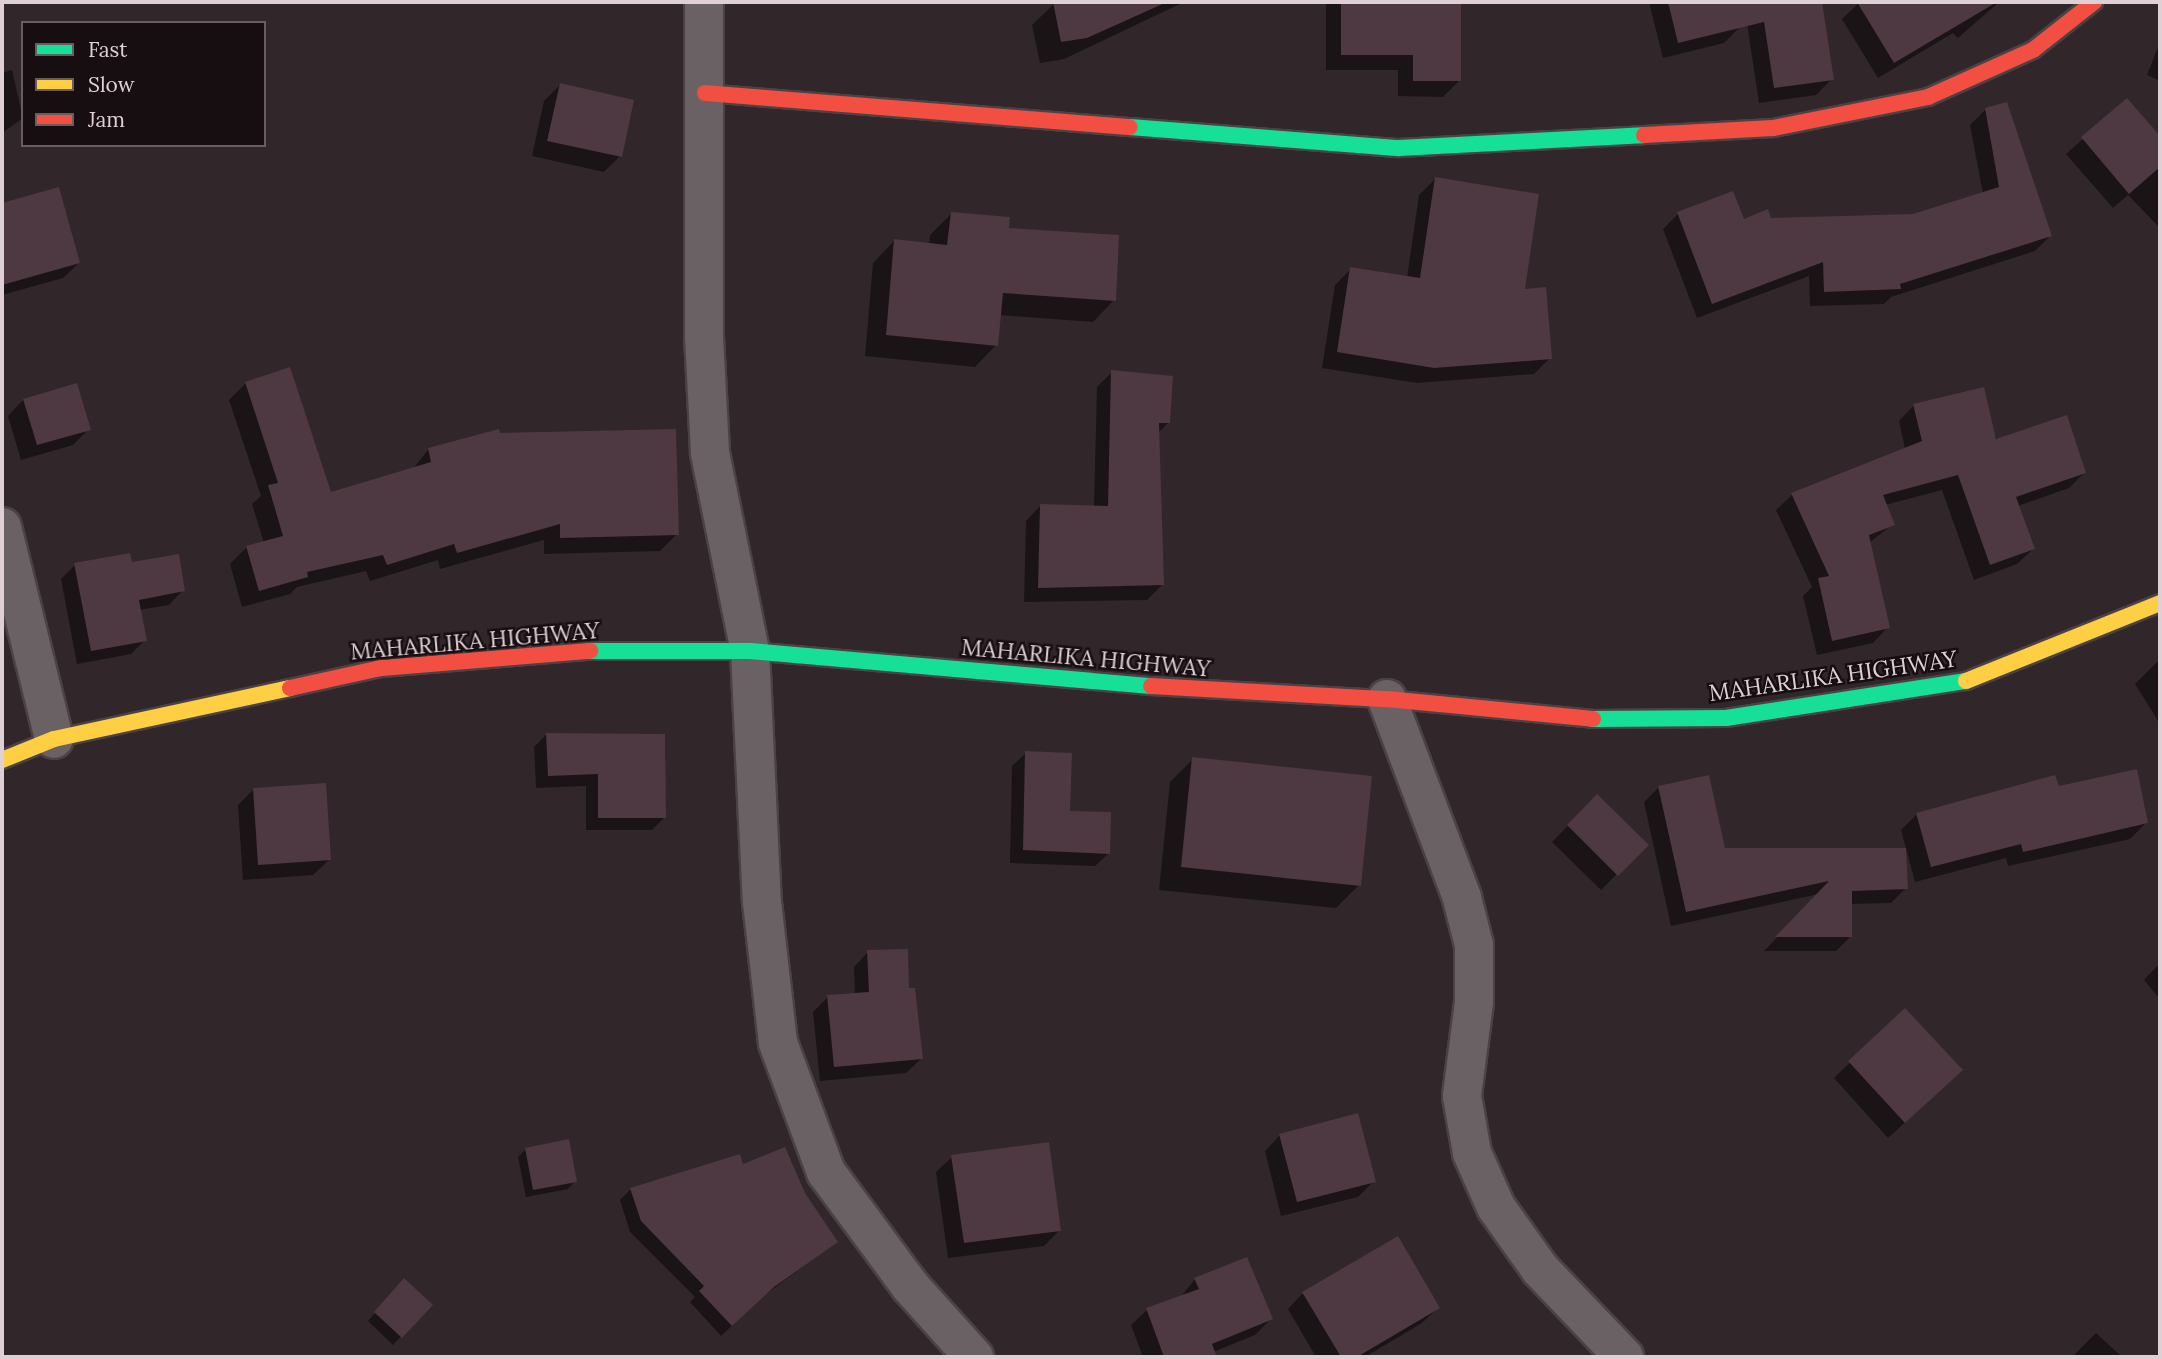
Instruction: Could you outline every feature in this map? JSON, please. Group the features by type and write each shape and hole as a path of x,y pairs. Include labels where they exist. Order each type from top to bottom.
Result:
{"main road":[{"path":"705,93 1399,148 1773,128 1928,97 2034,50 2094,2"},
{"name":"MAHARLIKA HIGHWAY","path":"2,760 54,739 381,668 564,651 750,651 1256,695 1387,699 1599,720 1726,718 1970,680 2160,603"}],"street":[{"path":"704,2 704,337 710,453 750,651 762,902 778,1043 826,1172 910,1286 974,1357"},
{"path":"2,527 54,739"},
{"path":"1387,699 1462,898 1474,945 1474,1002 1462,1096 1472,1153 1496,1207 1540,1269 1624,1357"}],"building":[{"path":"1053,2 1167,2 1087,38 1061,42"},
{"path":"1341,2 1461,2 1461,81 1413,81 1413,55 1341,55"},
{"path":"1668,2 1822,2 1834,80 1774,88 1764,22 1678,43"},
{"path":"1857,2 1997,2 1894,63"},
{"path":"560,83 634,100 622,157 547,141"},
{"path":"2127,98 2160,136 2160,167 2129,194 2081,137"},
{"path":"2007,102 2052,236 1900,284 1901,289 1824,292 1823,262 1712,304 1677,212 1733,191 1744,219 1768,209 1771,218 1913,214 1999,187 1985,108"},
{"path":"1435,177 1539,194 1525,289 1546,287 1552,359 1434,368 1337,352 1350,267 1420,278"},
{"path":"59,187 80,263 2,285 2,203"},
{"path":"951,212 1010,217 1009,228 1119,235 1116,301 1003,293 998,346 886,335 894,239 947,245"},
{"path":"290,367 331,492 431,462 428,448 499,429 500,433 676,429 679,535 560,538 560,524 457,553 454,544 387,565 383,555 307,572 308,577 259,591 246,546 283,536 268,485 278,483 245,382"},
{"path":"1111,370 1173,376 1170,423 1159,423 1164,585 1038,588 1040,504 1108,506"},
{"path":"77,383 91,430 37,445 23,399"},
{"path":"1984,387 1996,439 2067,415 2086,473 2016,497 2035,549 1990,565 1958,475 1883,495 1895,525 1869,535 1890,628 1832,641 1818,578 1829,576 1791,493 1922,441 1913,404"},
{"path":"130,553 132,562 179,554 185,591 139,600 147,641 91,651 74,563"},
{"path":"546,733 665,734 666,818 598,818 598,774 548,776"},
{"path":"1025,751 1072,753 1070,811 1111,812 1110,854 1023,850"},
{"path":"1192,757 1372,776 1361,886 1181,867"},
{"path":"2137,769 2148,823 2023,852 2021,844 1931,867 1916,813 2055,775 2059,786"},
{"path":"1709,775 1725,848 1906,848 1908,889 1852,891 1852,937 1775,937 1829,881 1686,912 1658,786"},
{"path":"326,783 331,860 258,865 253,788"},
{"path":"1597,794 1649,845 1618,876 1567,825"},
{"path":"908,949 909,988 915,988 923,1059 834,1067 827,995 869,992 867,950"},
{"path":"1905,1008 1963,1070 1905,1123 1848,1061"},
{"path":"1358,1113 1376,1182 1297,1202 1279,1134"},
{"path":"569,1139 577,1182 533,1190 525,1148"},
{"path":"1049,1142 1061,1231 964,1243 951,1155"},
{"path":"785,1147 805,1193 838,1242 774,1287 732,1326 699,1291 704,1286 641,1221 630,1188 740,1154 743,1164"},
{"path":"1398,1236 1440,1308 1357,1357 1341,1357 1302,1292"},
{"path":"1247,1257 1273,1319 1212,1344 1217,1357 1164,1357 1146,1308 1199,1289 1194,1278"},
{"path":"404,1278 433,1305 402,1338 374,1312"}],"traffic: fast":[{"path":"1130,127 1399,148 1644,135"},
{"path":"590,651 750,651 1151,686"},
{"path":"1593,719 1726,718 1966,681"}],"traffic: slow":[{"path":"1966,681 2160,603"},
{"path":"2,760 54,739 290,688"}],"traffic: jam":[{"path":"1644,135 1773,128 1928,97 2033,50 2094,2"},
{"path":"705,93 1130,127"},
{"path":"290,688 381,668 590,651"},
{"path":"1151,686 1387,699 1593,719"}]}
